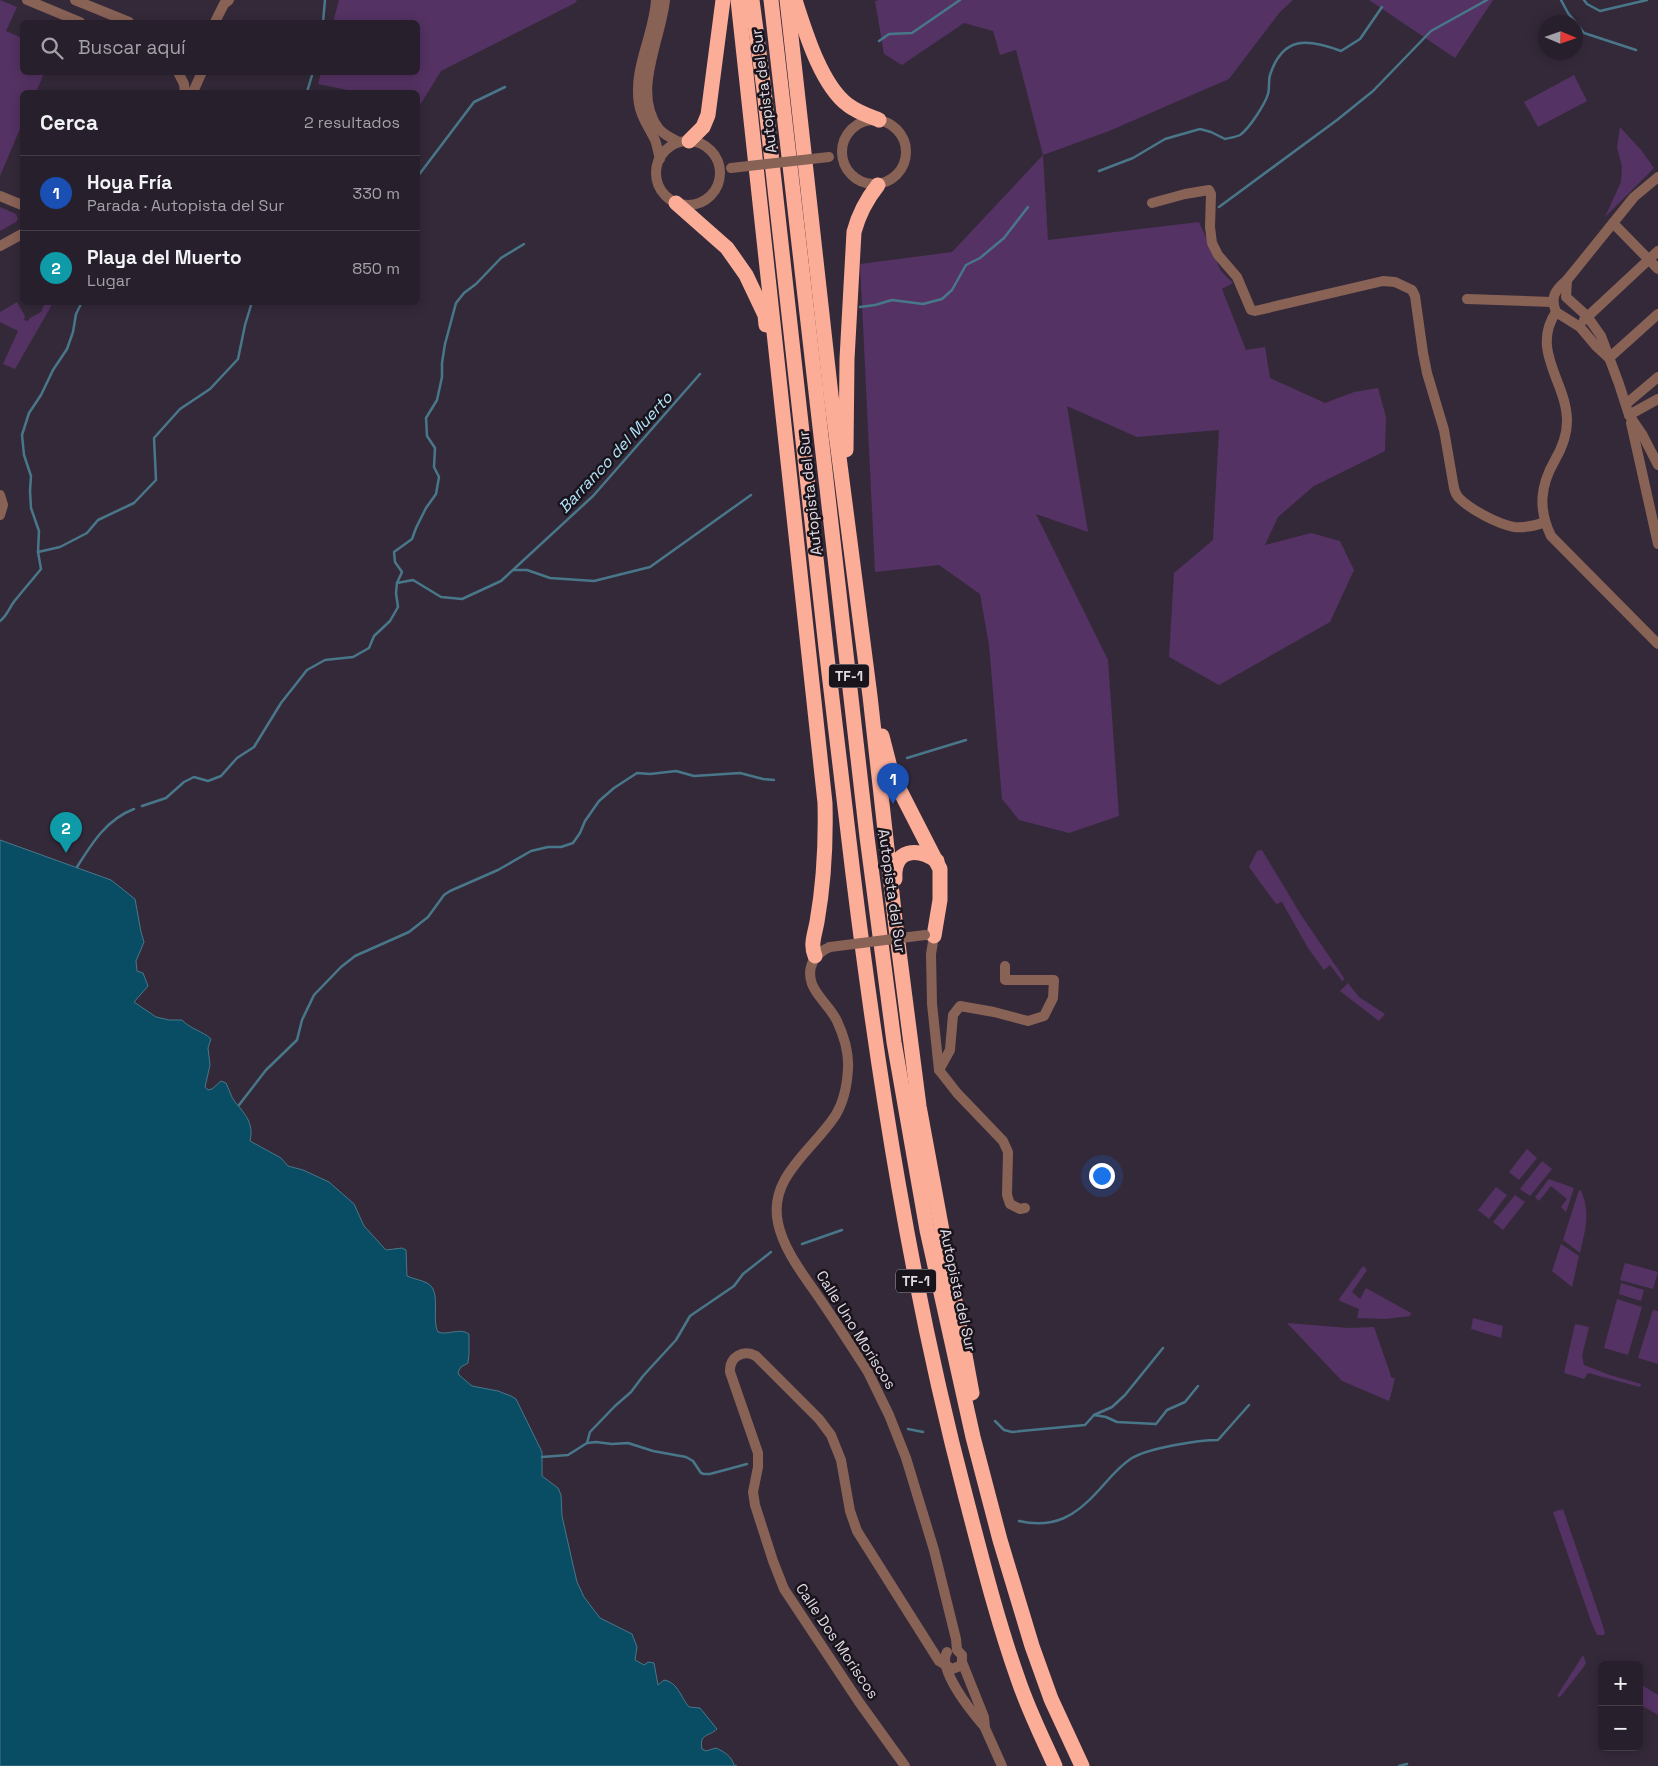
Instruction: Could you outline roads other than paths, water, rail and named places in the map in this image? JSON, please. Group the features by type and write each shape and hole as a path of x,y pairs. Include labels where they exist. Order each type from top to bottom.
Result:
{"highway":[{"path":"684,142 704,127 708,115 723,0"},
{"path":"738,0 825,803 825,853 820,903 812,947 815,956"},
{"name":"Autopista del Sur","path":"752,0 764,90 824,630 869,1005 888,1129 906,1232 955,1458 987,1579 1017,1678 1055,1766"},
{"name":"Autopista del Sur","path":"771,0 867,837 894,1042 927,1230 971,1428 1000,1540 1032,1646 1051,1700 1082,1766"},
{"path":"787,0 831,395 870,696 895,920 919,1106 1000,1540"},
{"path":"795,0 808,41 827,81 848,106 879,120"},
{"path":"846,509 847,359 854,232 864,202 878,185"},
{"path":"676,202 727,248 746,275 764,315 782,408"},
{"path":"794,504 824,630"},
{"path":"870,696 892,775 940,869 941,888 938,912 929,936"},
{"path":"895,920 898,903 895,876 900,859 906,854 914,852 928,855 937,861"}],"street":[{"path":"27,0 75,20"},
{"path":"75,0 123,20"},
{"path":"216,20 224,4 230,0"},
{"path":"223,20 230,0"},
{"path":"656,0 653,21 642,60 638,87 641,112 655,140 660,158"},
{"path":"665,0 660,29 648,75 648,98 652,115 660,130 684,142 700,143 709,148 717,158 720,170 718,186 710,196 705,201 690,205 676,202 667,197 659,186 656,171 660,158 667,149 684,142"},
{"path":"180,75 185,90"},
{"path":"194,90 201,75"},
{"path":"869,120 879,120 897,129 902,136 907,153 906,161 894,178 878,185 864,183 854,178 846,168 842,155 843,144 853,128 869,120"},
{"path":"720,170 842,155"},
{"path":"1658,177 1634,196 1567,280 1555,290 1546,344 1567,413 1567,429 1562,448 1547,476 1542,494 1544,522 1551,536 1658,644"},
{"path":"1152,202 1209,190 1212,194 1210,227 1212,243 1218,255 1237,277 1251,310 1255,311 1383,281 1395,282 1412,290 1427,373 1444,430 1454,488 1458,497 1472,508 1502,524 1524,527 1544,522"},
{"path":"0,196 20,204"},
{"path":"1613,223 1658,269"},
{"path":"0,246 20,235"},
{"path":"1580,327 1587,316 1658,251"},
{"path":"1566,297 1567,280"},
{"path":"1554,304 1560,296 1566,297 1587,316 1601,336 1626,404 1654,504 1658,544"},
{"path":"1467,299 1554,304 1580,327 1609,358"},
{"path":"1609,358 1658,314"},
{"path":"1626,404 1658,378"},
{"path":"1629,415 1658,399"},
{"path":"1629,415 1658,465"},
{"path":"1639,455 1650,450"},
{"path":"0,495 3,505 0,515"},
{"path":"815,956 830,947 929,936 932,1004 940,1070 957,1093 1003,1141 1008,1152 1007,1196 1010,1204 1020,1209 1026,1208"},
{"name":"Calle Uno Moriscos","path":"815,956 810,973 812,983 831,1010 842,1032 847,1049 848,1078 846,1091 835,1116 792,1166 779,1195 776,1208 778,1223 789,1250 868,1372 895,1429 916,1488 934,1550 956,1640 952,1652 962,1655 962,1662 1002,1766"},
{"path":"940,1070 950,1050 953,1015 960,1006 1028,1021 1044,1016 1053,998 1054,980 1005,980 1005,966"},
{"name":"Calle Dos Moriscos","path":"905,1766 792,1603 780,1579 753,1499 758,1468 758,1453 730,1372 732,1362 738,1355 748,1353 756,1356 818,1419 831,1435 841,1460 852,1516 857,1531 929,1643"},
{"path":"929,1643 940,1652 952,1652"},
{"path":"929,1643 939,1661 950,1668 960,1666 962,1662"},
{"path":"952,1652 944,1659 948,1675 986,1728"}],"water":[{"path":"0,840 111,880 135,899 144,942 136,961 137,971 143,973 148,986 134,1002 156,1017 182,1020 211,1039 208,1048 210,1065 205,1087 208,1090 221,1081 226,1083 234,1100 248,1120 251,1130 250,1141 281,1158 288,1166 303,1170 329,1182 354,1204 364,1226 386,1250 402,1248 406,1250 407,1276 427,1283 434,1292 435,1320 438,1332 461,1331 469,1334 468,1363 461,1367 458,1372 459,1375 472,1386 498,1391 516,1399 542,1452 542,1476 558,1488 561,1495 562,1516 573,1565 577,1582 584,1597 600,1618 632,1634 637,1647 635,1660 644,1665 648,1662 654,1663 658,1685 664,1680 669,1681 679,1691 689,1707 700,1708 717,1729 703,1738 702,1749 706,1751 716,1748 727,1755 734,1765 737,1766 0,1766"}],"waterway":[{"path":"323,20 325,0"},
{"path":"879,41 889,34 912,33 960,0"},
{"path":"1219,207 1337,120 1373,91 1431,31 1487,0"},
{"path":"1561,0 1568,13 1584,33 1636,50"},
{"name":"Barranco del Muerto","path":"1584,0 1587,4 1600,11 1647,0"},
{"name":"Barranco del Muerto","path":"1099,171 1133,158 1165,139 1200,129 1225,139 1240,135 1252,122 1264,104 1269,91 1270,75 1275,62 1282,53 1289,47 1307,43 1318,44 1341,51 1360,39 1382,7"},
{"path":"308,90 312,75"},
{"path":"420,173 474,102 505,87"},
{"name":"Barranco del Muerto","path":"860,307 892,300 923,304 942,299 952,290 966,265 980,258 1004,238 1028,207"},
{"path":"397,583 402,572 395,562 394,552 412,539 426,508 436,494 439,477 434,467 435,448 427,436 426,418 437,400 442,377 445,344 456,303 501,258 524,244"},
{"path":"0,621 41,569 38,552 39,531 31,508 31,476 24,455 22,435 29,413 67,349 73,332 76,314 80,305"},
{"path":"38,552 60,547 87,533 98,520 134,503 156,480 154,438 180,409 210,389 238,359 251,305"},
{"name":"Barranco del Muerto","path":"142,806 166,798 184,782 194,777 208,781 221,776 237,758 254,747 281,703 307,670 325,660 353,657 369,648 374,636 390,621 398,607 397,583 413,580 441,597 462,599 501,581 593,496 700,374"},
{"path":"514,570 527,570 550,578 594,581 650,567 751,495"},
{"path":"907,758 966,740"},
{"path":"239,1105 266,1070 297,1040 302,1020 314,995 341,967 355,956 409,932 428,917 444,895 450,891 498,870 531,851 548,847 561,847 573,843 599,801 614,788 637,773 650,774 676,771 694,776 740,773 774,780"},
{"name":"Barranco del Muerto","path":"77,867 108,825 124,813 134,809"},
{"path":"802,1244 842,1230"},
{"path":"587,1443 590,1432 631,1392 676,1340 690,1316 734,1286 743,1274 771,1252"},
{"path":"995,1421 1004,1430 1012,1432 1085,1425 1094,1415 1112,1407 1125,1395 1163,1348"},
{"path":"1094,1415 1106,1417 1117,1422 1156,1424 1167,1410 1185,1402 1198,1386"},
{"path":"1019,1521 1043,1523 1054,1522 1064,1518 1082,1507 1127,1461 1140,1454 1174,1445 1218,1440 1249,1405"},
{"path":"908,1429 923,1432"},
{"path":"542,1457 568,1455 587,1443 628,1443 653,1451 686,1457 693,1461 701,1473 704,1474 747,1464"},
{"path":"1399,1766 1407,1764"}],"place":[{"name":"Hoya Fría","path":"893,804"},
{"name":"Playa del Muerto","path":"66,853"}]}
